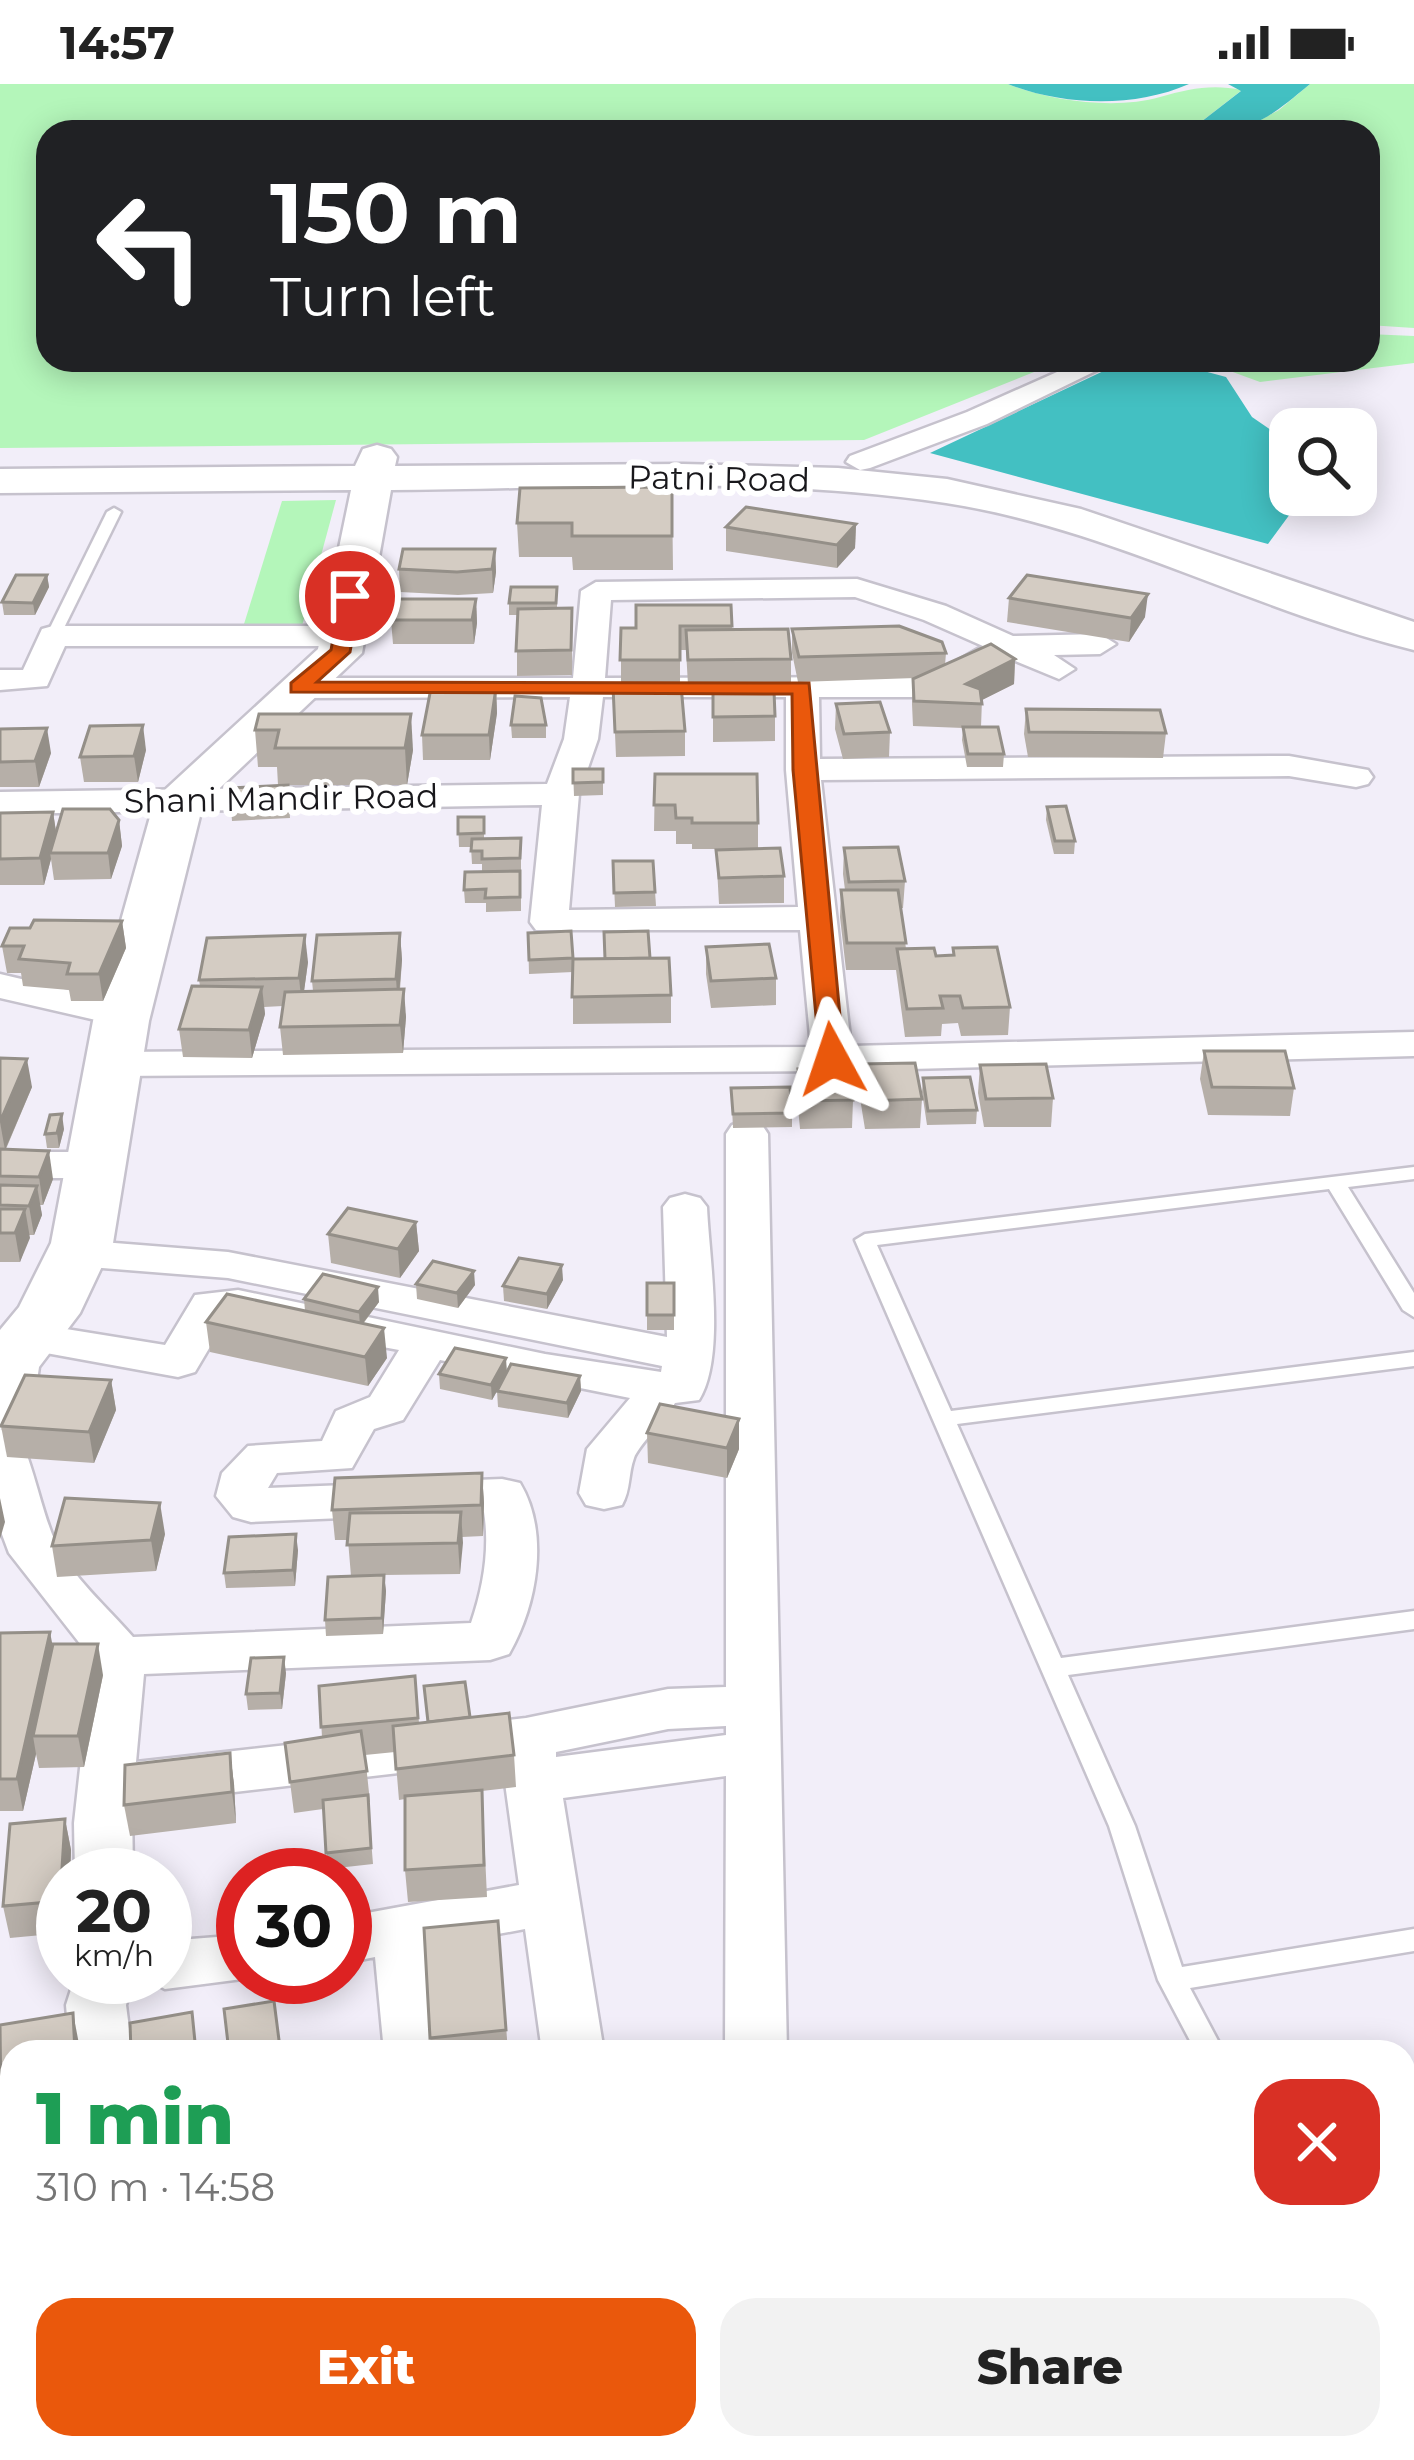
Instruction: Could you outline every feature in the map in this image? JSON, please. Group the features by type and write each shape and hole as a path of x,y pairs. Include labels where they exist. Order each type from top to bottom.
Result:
{"main road":[{"name":"Patni Road","path":"0,481 685,456 860,462 964,472 1095,501 1414,608"},
{"name":"Patni Road","path":"0,460 838,480 947,491 1066,518 1414,637"},
{"path":"0,1408 7,1364 48,1312 76,1253 118,1039 180,799 340,652 374,467"}],"street":[{"path":"860,462 977,418 1079,372"},
{"path":"819,918 549,922 561,794 581,739 596,591 857,588 935,613 1059,669"},
{"path":"0,680 35,680 53,636 343,636"},
{"path":"298,688 937,687 1006,646 1100,644"},
{"path":"802,688 803,770 832,1059"},
{"path":"803,770 1265,766 1356,777"},
{"name":"Shani Mandir Road","path":"0,802 561,794"},
{"path":"0,986 118,1039 832,1059 1414,1044"},
{"path":"747,1134 756,2040"},
{"path":"0,1165 96,1165"},
{"path":"604,1493 605,1464 611,1450 640,1421 674,1372 686,1207"},
{"path":"76,1253 228,1265 674,1372"},
{"path":"29,1337 178,1362 190,1349 211,1305 240,1303 544,1372 674,1372"},
{"path":"119,1656 490,1641 502,1622 513,1515 502,1496 250,1505 241,1496 248,1473 265,1457 334,1457 343,1450 351,1420 362,1411 386,1408 428,1342"},
{"path":"0,1444 6,1477 34,1553 119,1656 105,1786 104,1848"},
{"path":"105,1786 530,1760 753,1729"},
{"path":"530,1760 571,2040"},
{"path":"411,2040 373,1934 552,1901"},
{"path":"97,2004 100,2040"}],"lane":[{"path":"53,636 114,512"},
{"path":"1204,2040 1172,1980 1122,1826 865,1240 1414,1173"},
{"path":"1334,1181 1414,1310"},
{"path":"942,1419 1414,1359"},
{"path":"1052,1668 1414,1619"},
{"path":"1172,1980 1414,1940"}],"green space":[{"path":"0,84 1008,84 1063,99 1103,103 1143,101 1200,88 1242,90 1203,120 36,120 36,372 1034,372 864,440 0,448"},
{"path":"1310,84 1414,84 1414,328 1380,326 1380,120 1260,120"},
{"path":"1380,335 1414,336 1414,363 1380,367"},
{"path":"1233,372 1341,372 1260,382"},
{"path":"336,500 299,637 240,637 282,501"}],"water":[{"path":"1008,84 1189,84 1146,97 1099,101 1052,97"},
{"path":"1228,84 1310,84 1260,120 1204,120 1241,91"},
{"path":"1101,372 1207,372 1226,377 1252,417 1269,429 1269,516 1289,516 1268,544 930,453"}],"building":[{"path":"672,487 672,536 572,536 572,523 517,523 520,488"},
{"path":"746,507 856,524 837,545 726,527"},
{"path":"403,549 495,549 492,569 457,572 399,569"},
{"path":"16,575 47,575 33,603 2,602"},
{"path":"1027,575 1148,594 1131,618 1009,598"},
{"path":"511,587 557,587 556,603 509,603"},
{"path":"396,599 476,599 472,620 391,620"},
{"path":"636,605 731,605 732,626 680,626 680,660 620,660 621,628 636,628"},
{"path":"572,608 571,650 516,651 518,609"},
{"path":"899,626 942,642 946,653 799,657 792,629"},
{"path":"788,629 791,659 688,660 686,630"},
{"path":"991,644 1015,659 966,684 980,689 982,704 914,701 913,679"},
{"path":"681,685 685,731 615,732 613,686"},
{"path":"431,688 496,688 489,735 422,735"},
{"path":"774,691 775,716 713,717 713,692"},
{"path":"515,696 541,698 546,725 511,725"},
{"path":"880,702 890,732 844,734 836,704"},
{"path":"1026,709 1160,710 1166,733 1029,732"},
{"path":"259,714 411,714 405,748 275,748 279,730 255,730"},
{"path":"143,725 134,756 80,757 90,726"},
{"path":"963,727 998,727 1004,754 968,754"},
{"path":"47,728 35,761 0,762 0,729"},
{"path":"573,769 603,769 603,782 573,783"},
{"path":"655,774 757,774 758,823 692,823 692,818 676,818 675,805 654,805"},
{"path":"288,785 288,805 231,808 231,788"},
{"path":"1066,806 1075,841 1055,841 1047,807"},
{"path":"63,809 110,809 119,820 108,853 50,853"},
{"path":"53,812 40,858 0,859 0,813"},
{"path":"458,817 484,817 484,833 458,834"},
{"path":"521,838 520,858 482,859 482,851 471,851 472,839"},
{"path":"898,847 905,881 849,882 844,848"},
{"path":"780,848 784,876 719,878 716,850"},
{"path":"613,861 653,861 655,892 614,893"},
{"path":"520,871 520,897 485,898 486,889 464,890 465,872"},
{"path":"841,890 898,890 906,943 847,943"},
{"path":"34,920 122,921 99,974 67,974 70,963 19,959 24,946 2,946 10,928 30,928"},
{"path":"571,931 573,958 529,960 528,933"},
{"path":"648,931 650,958 605,959 604,932"},
{"path":"400,933 396,979 312,981 317,935"},
{"path":"305,935 299,978 199,980 207,938"},
{"path":"769,944 776,978 711,981 706,947"},
{"path":"997,947 1010,1007 963,1008 960,996 940,996 943,1008 907,1009 897,949 934,948 936,956 954,955 953,948"},
{"path":"669,958 671,995 572,997 573,959"},
{"path":"192,986 262,987 249,1030 179,1029"},
{"path":"404,989 400,1025 280,1027 285,992"},
{"path":"1204,1051 1285,1051 1294,1088 1212,1087"},
{"path":"0,1058 27,1059 0,1122"},
{"path":"915,1063 922,1099 866,1101 860,1064"},
{"path":"1046,1064 1053,1098 986,1099 980,1065"},
{"path":"850,1068 853,1100 801,1101 798,1069"},
{"path":"970,1077 977,1110 928,1111 923,1078"},
{"path":"790,1087 792,1113 733,1114 731,1088"},
{"path":"62,1114 57,1133 45,1134 50,1115"},
{"path":"0,1149 49,1151 39,1177 0,1176"},
{"path":"0,1185 37,1186 29,1206 0,1205"},
{"path":"348,1208 416,1222 398,1249 328,1234"},
{"path":"0,1209 25,1209 15,1233 0,1233"},
{"path":"519,1258 562,1265 547,1294 503,1286"},
{"path":"433,1261 474,1271 457,1293 416,1284"},
{"path":"323,1274 378,1287 359,1312 304,1299"},
{"path":"647,1283 674,1283 674,1315 647,1315"},
{"path":"227,1294 384,1328 365,1357 206,1322"},
{"path":"455,1348 506,1358 491,1385 439,1374"},
{"path":"511,1364 580,1376 567,1403 497,1391"},
{"path":"25,1375 111,1380 89,1432 1,1426"},
{"path":"660,1404 739,1419 727,1448 647,1433"},
{"path":"482,1473 481,1505 332,1510 335,1478"},
{"path":"65,1498 160,1503 151,1540 52,1546"},
{"path":"461,1512 458,1543 347,1545 350,1513"},
{"path":"296,1534 293,1570 224,1573 229,1537"},
{"path":"384,1575 382,1618 325,1620 328,1577"},
{"path":"50,1632 17,1779 0,1779 0,1633"},
{"path":"53,1644 98,1644 78,1736 33,1736"},
{"path":"284,1657 280,1693 246,1694 251,1658"},
{"path":"415,1676 418,1718 321,1727 319,1686"},
{"path":"465,1682 470,1717 428,1722 424,1686"},
{"path":"509,1713 514,1755 396,1769 393,1726"},
{"path":"361,1731 367,1771 290,1782 285,1743"},
{"path":"230,1753 232,1792 124,1805 125,1765"},
{"path":"482,1790 484,1865 405,1870 405,1796"},
{"path":"368,1795 371,1848 326,1848 323,1800"},
{"path":"65,1819 63,1848 36,1848 36,1903 3,1906 10,1824"},
{"path":"498,1921 506,2030 430,2038 424,1928"},
{"path":"274,2004 279,2040 228,2040 224,2009"},
{"path":"192,2012 195,2040 131,2040 130,2023"},
{"path":"73,2013 74,2040 0,2040 0,2025"}],"route":[{"path":"350,596 340,652 298,688 802,688 803,770 832,1059"}]}
